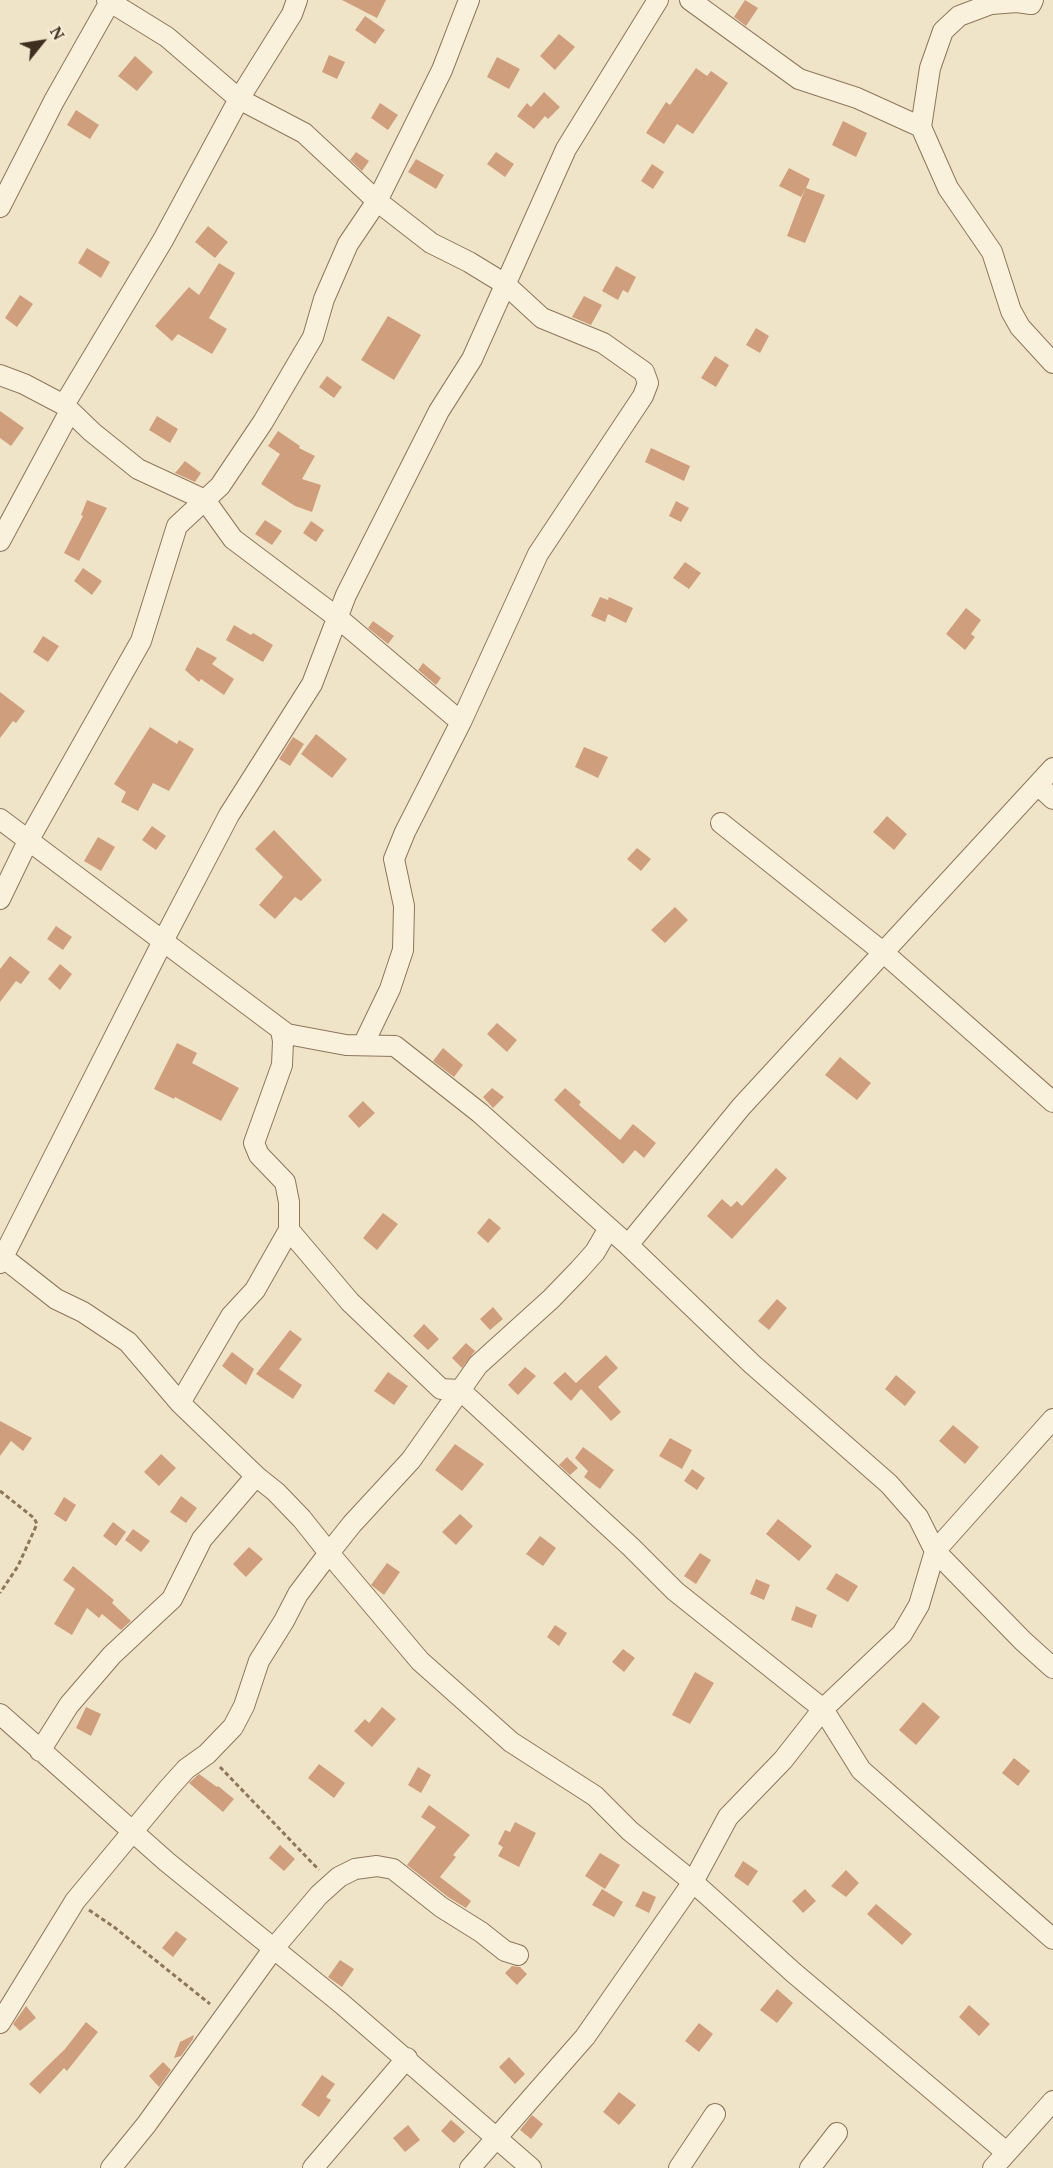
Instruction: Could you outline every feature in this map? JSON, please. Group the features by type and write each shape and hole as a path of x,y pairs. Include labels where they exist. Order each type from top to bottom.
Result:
{"street":[{"path":"0,541 67,408 163,240 239,99 292,14 297,0"},
{"path":"0,899 28,841 141,642 177,526 220,486 263,423 313,337 324,299 348,244 377,201 442,70 469,0"},
{"path":"658,0 566,149 472,358 438,411 346,595 312,684 229,815 1,1258 56,1299 83,1312 128,1342 180,1403 303,1519 329,1554 420,1661 511,1742 594,1796 630,1831 693,1882 794,1973 1006,2152"},
{"path":"690,0 799,80 857,98 921,127"},
{"path":"1033,0 1031,4 1017,2 991,4 959,16 943,31 930,68 921,127 948,188 992,252 1011,311 1020,327 1053,363"},
{"path":"0,207 54,101 109,1 167,37 239,99 304,133 377,201 431,243 505,284 542,318 603,343 644,372 648,383 643,396 538,554 461,722 394,858 404,906 403,950 390,989 363,1045"},
{"path":"0,375 24,384 67,408 92,432 138,469 205,500 233,539 338,618 461,722"},
{"path":"628,1245 741,1107 1053,768"},
{"path":"1038,785 1053,799"},
{"path":"0,819 287,1034 323,1042 394,1046 480,1113 628,1245 752,1364 889,1484 918,1517 935,1551 1023,1641 1053,1668"},
{"path":"721,823 884,953 1053,1102"},
{"path":"180,1403 231,1316 255,1290 289,1230 289,1202 285,1182 259,1155 254,1143 282,1065 281,1030"},
{"path":"0,2023 75,1901 186,1769 207,1754 233,1727 260,1661 298,1594 352,1524 411,1460 478,1365 551,1299 595,1252 609,1228"},
{"path":"289,1230 350,1302 441,1389 460,1390 631,1546 675,1591 823,1709 861,1770 1053,1939"},
{"path":"470,2168 494,2138 519,2115 585,2037 693,1882 728,1817 783,1760 823,1709 902,1634 919,1605 935,1551 1053,1419"},
{"path":"40,1751 69,1705 112,1655 172,1599 202,1539 256,1476"},
{"path":"0,1714 167,1862 407,2058 494,2138 531,2168"},
{"path":"111,2168 146,2125 274,1948 331,1882 355,1869 377,1866 393,1869 441,1907 481,1932 505,1951 518,1955"},
{"path":"313,2168 407,2058"},
{"path":"993,2168 1053,2101"},
{"path":"679,2168 715,2114"},
{"path":"810,2168 837,2133"}],"path":[{"path":"0,1491 34,1518 37,1524 18,1566 0,1593"},
{"path":"207,1754 331,1882"},
{"path":"75,1901 114,1927 225,2016"}],"building":[{"path":"342,0 386,0 377,18"},
{"path":"745,0 758,8 746,26 734,17"},
{"path":"365,16 385,30 375,44 355,30"},
{"path":"559,34 575,47 555,70 540,56"},
{"path":"329,55 345,62 337,79 322,72"},
{"path":"135,56 153,72 137,91 118,76"},
{"path":"497,57 520,69 509,89 487,77"},
{"path":"696,68 707,76 711,71 728,83 693,134 677,124 664,144 646,133 666,102 670,105"},
{"path":"544,92 560,107 548,119 545,116 534,129 517,116 527,103 531,107"},
{"path":"380,103 398,115 388,130 371,118"},
{"path":"76,110 99,125 90,139 67,125"},
{"path":"843,121 867,133 856,157 832,145"},
{"path":"356,152 369,161 362,171 350,160"},
{"path":"496,152 514,164 505,177 487,164"},
{"path":"416,159 444,175 436,189 408,172"},
{"path":"652,164 664,172 653,189 641,181"},
{"path":"789,168 810,179 806,188 825,195 805,243 787,236 805,189 801,197 779,186"},
{"path":"208,226 228,242 215,258 195,242"},
{"path":"87,248 110,262 101,278 78,263"},
{"path":"219,263 235,273 209,318 227,329 212,354 178,334 172,341 155,326 189,287 199,295"},
{"path":"616,266 636,277 628,293 623,290 618,300 602,291"},
{"path":"20,295 33,304 17,327 5,318"},
{"path":"584,296 602,305 591,325 572,317"},
{"path":"388,316 421,335 394,380 361,360"},
{"path":"756,328 769,336 760,353 746,345"},
{"path":"715,356 729,365 716,387 701,378"},
{"path":"327,376 342,387 334,398 319,387"},
{"path":"0,411 24,428 11,446 0,438"},
{"path":"157,416 178,429 170,443 149,430"},
{"path":"278,431 300,446 299,448 315,456 302,479 321,485 312,512 295,506 261,484 280,454 268,446"},
{"path":"651,448 690,466 684,481 645,462"},
{"path":"185,461 201,473 195,482 175,473"},
{"path":"87,500 107,508 79,561 64,553 83,516 81,515"},
{"path":"676,501 689,508 681,522 669,516"},
{"path":"265,520 282,531 272,545 255,534"},
{"path":"311,521 324,530 316,542 303,533"},
{"path":"685,562 701,573 689,589 673,578"},
{"path":"83,568 102,581 92,595 74,581"},
{"path":"600,597 608,600 609,597 633,608 626,623 608,614 605,622 591,616"},
{"path":"966,608 981,620 971,634 975,637 965,650 946,634"},
{"path":"373,621 394,636 388,644 368,628"},
{"path":"234,625 273,645 263,662 226,640"},
{"path":"43,636 59,646 48,662 33,652"},
{"path":"197,647 217,658 212,664 234,679 224,695 201,679 199,682 185,670"},
{"path":"423,663 441,678 436,685 418,670"},
{"path":"0,692 25,711 16,723 13,721 0,738"},
{"path":"150,727 177,744 179,740 194,749 169,791 153,783 138,811 121,802 126,792 114,784"},
{"path":"316,734 347,759 332,778 301,754"},
{"path":"293,737 304,744 290,766 279,759"},
{"path":"584,747 608,757 598,778 575,767"},
{"path":"887,816 907,834 894,850 873,832"},
{"path":"152,826 166,836 156,850 142,840"},
{"path":"274,830 322,880 301,901 295,897 275,919 259,905 283,877 255,849"},
{"path":"98,837 115,847 101,871 84,861"},
{"path":"637,848 651,859 641,871 627,859"},
{"path":"675,907 688,920 665,943 651,930"},
{"path":"56,926 72,937 63,950 47,939"},
{"path":"10,956 30,972 21,984 16,981 0,1002 0,969"},
{"path":"60,964 72,974 60,990 48,979"},
{"path":"497,1023 517,1040 507,1052 487,1034"},
{"path":"177,1043 197,1053 192,1063 239,1088 221,1121 175,1097 174,1099 154,1089"},
{"path":"443,1048 463,1065 454,1077 433,1061"},
{"path":"840,1057 871,1083 857,1100 825,1075"},
{"path":"492,1088 504,1097 493,1108 483,1097"},
{"path":"565,1088 581,1102 579,1105 620,1140 633,1124 656,1143 644,1158 635,1150 623,1164 554,1100"},
{"path":"363,1101 375,1113 359,1128 348,1116"},
{"path":"776,1168 787,1178 732,1239 707,1216 722,1199 731,1207 737,1201 742,1206"},
{"path":"383,1213 398,1224 377,1250 363,1238"},
{"path":"489,1218 501,1228 488,1243 477,1233"},
{"path":"777,1299 787,1308 769,1330 758,1321"},
{"path":"493,1307 503,1319 490,1330 480,1319"},
{"path":"424,1324 439,1339 428,1350 413,1336"},
{"path":"290,1330 302,1339 279,1369 302,1385 293,1399 256,1374"},
{"path":"466,1343 475,1351 462,1368 452,1358"},
{"path":"232,1352 254,1369 246,1385 222,1366"},
{"path":"606,1355 618,1368 598,1387 621,1412 611,1421 581,1389 571,1401 553,1383 565,1372 576,1383"},
{"path":"525,1367 536,1376 518,1395 508,1385"},
{"path":"388,1372 408,1386 394,1405 374,1391"},
{"path":"896,1375 916,1392 905,1406 885,1389"},
{"path":"0,1421 32,1438 23,1451 11,1441 0,1456"},
{"path":"953,1425 979,1447 965,1464 939,1441"},
{"path":"670,1438 692,1450 682,1469 659,1456"},
{"path":"455,1444 484,1464 462,1491 435,1470"},
{"path":"583,1447 614,1470 600,1489 584,1477 588,1471 575,1458"},
{"path":"161,1454 176,1468 159,1486 144,1472"},
{"path":"567,1457 578,1468 570,1475 559,1465"},
{"path":"692,1469 705,1478 697,1490 684,1481"},
{"path":"181,1496 197,1508 186,1523 170,1512"},
{"path":"64,1497 76,1505 66,1522 54,1514"},
{"path":"460,1514 473,1526 456,1545 442,1532"},
{"path":"778,1519 812,1546 799,1561 766,1534"},
{"path":"113,1522 126,1532 116,1546 103,1536"},
{"path":"133,1529 150,1541 141,1552 125,1540"},
{"path":"540,1536 556,1548 543,1566 526,1554"},
{"path":"249,1547 263,1559 246,1577 233,1564"},
{"path":"700,1553 711,1560 696,1584 684,1576"},
{"path":"387,1563 400,1572 384,1595 371,1585"},
{"path":"73,1566 114,1600 112,1603 131,1621 121,1630 102,1614 99,1618 87,1608 72,1635 54,1624 75,1589 63,1580"},
{"path":"836,1573 858,1586 848,1602 826,1589"},
{"path":"756,1579 770,1585 764,1600 750,1594"},
{"path":"796,1606 817,1615 812,1628 791,1620"},
{"path":"555,1625 567,1633 559,1646 547,1637"},
{"path":"623,1649 635,1658 624,1672 612,1662"},
{"path":"695,1672 714,1683 690,1724 672,1715"},
{"path":"923,1702 940,1717 916,1745 899,1730"},
{"path":"86,1707 101,1714 91,1736 76,1728"},
{"path":"382,1707 396,1719 372,1747 354,1731 365,1719 369,1723"},
{"path":"1014,1758 1030,1771 1018,1786 1002,1773"},
{"path":"319,1764 345,1783 334,1798 308,1778"},
{"path":"418,1767 431,1775 421,1793 408,1785"},
{"path":"199,1774 234,1799 223,1812 189,1783"},
{"path":"429,1805 470,1835 453,1855 456,1857 440,1877 471,1901 466,1908 407,1865 436,1827 421,1817"},
{"path":"515,1822 536,1833 519,1867 498,1856 503,1847 498,1844 505,1830 510,1832"},
{"path":"280,1845 295,1859 284,1871 269,1858"},
{"path":"600,1853 620,1865 605,1889 585,1876"},
{"path":"743,1861 758,1871 748,1886 734,1876"},
{"path":"846,1870 859,1883 846,1897 831,1886"},
{"path":"602,1889 623,1902 614,1917 592,1905"},
{"path":"805,1889 816,1901 803,1913 792,1901"},
{"path":"643,1891 656,1897 649,1913 635,1906"},
{"path":"876,1904 912,1934 902,1945 867,1914"},
{"path":"176,1931 187,1939 173,1957 162,1948"},
{"path":"340,1960 354,1969 342,1987 328,1977"},
{"path":"512,1966 520,1967 527,1974 517,1985 505,1973"},
{"path":"777,1989 793,2003 777,2023 760,2010"},
{"path":"969,2005 990,2024 979,2036 959,2017"},
{"path":"26,2006 36,2018 20,2031 13,2024"},
{"path":"86,2022 98,2032 67,2071 64,2068 40,2094 29,2084 65,2049"},
{"path":"699,2023 713,2034 699,2052 685,2041"},
{"path":"194,2035 181,2056 174,2058 180,2042"},
{"path":"509,2057 525,2074 515,2084 499,2067"},
{"path":"163,2062 171,2070 159,2087 149,2076"},
{"path":"322,2075 335,2084 326,2097 331,2100 319,2117 301,2105"},
{"path":"619,2092 636,2105 619,2125 603,2112"},
{"path":"532,2115 543,2124 531,2139 520,2130"},
{"path":"451,2120 465,2132 454,2143 441,2131"},
{"path":"408,2125 420,2140 405,2152 393,2138"}]}
